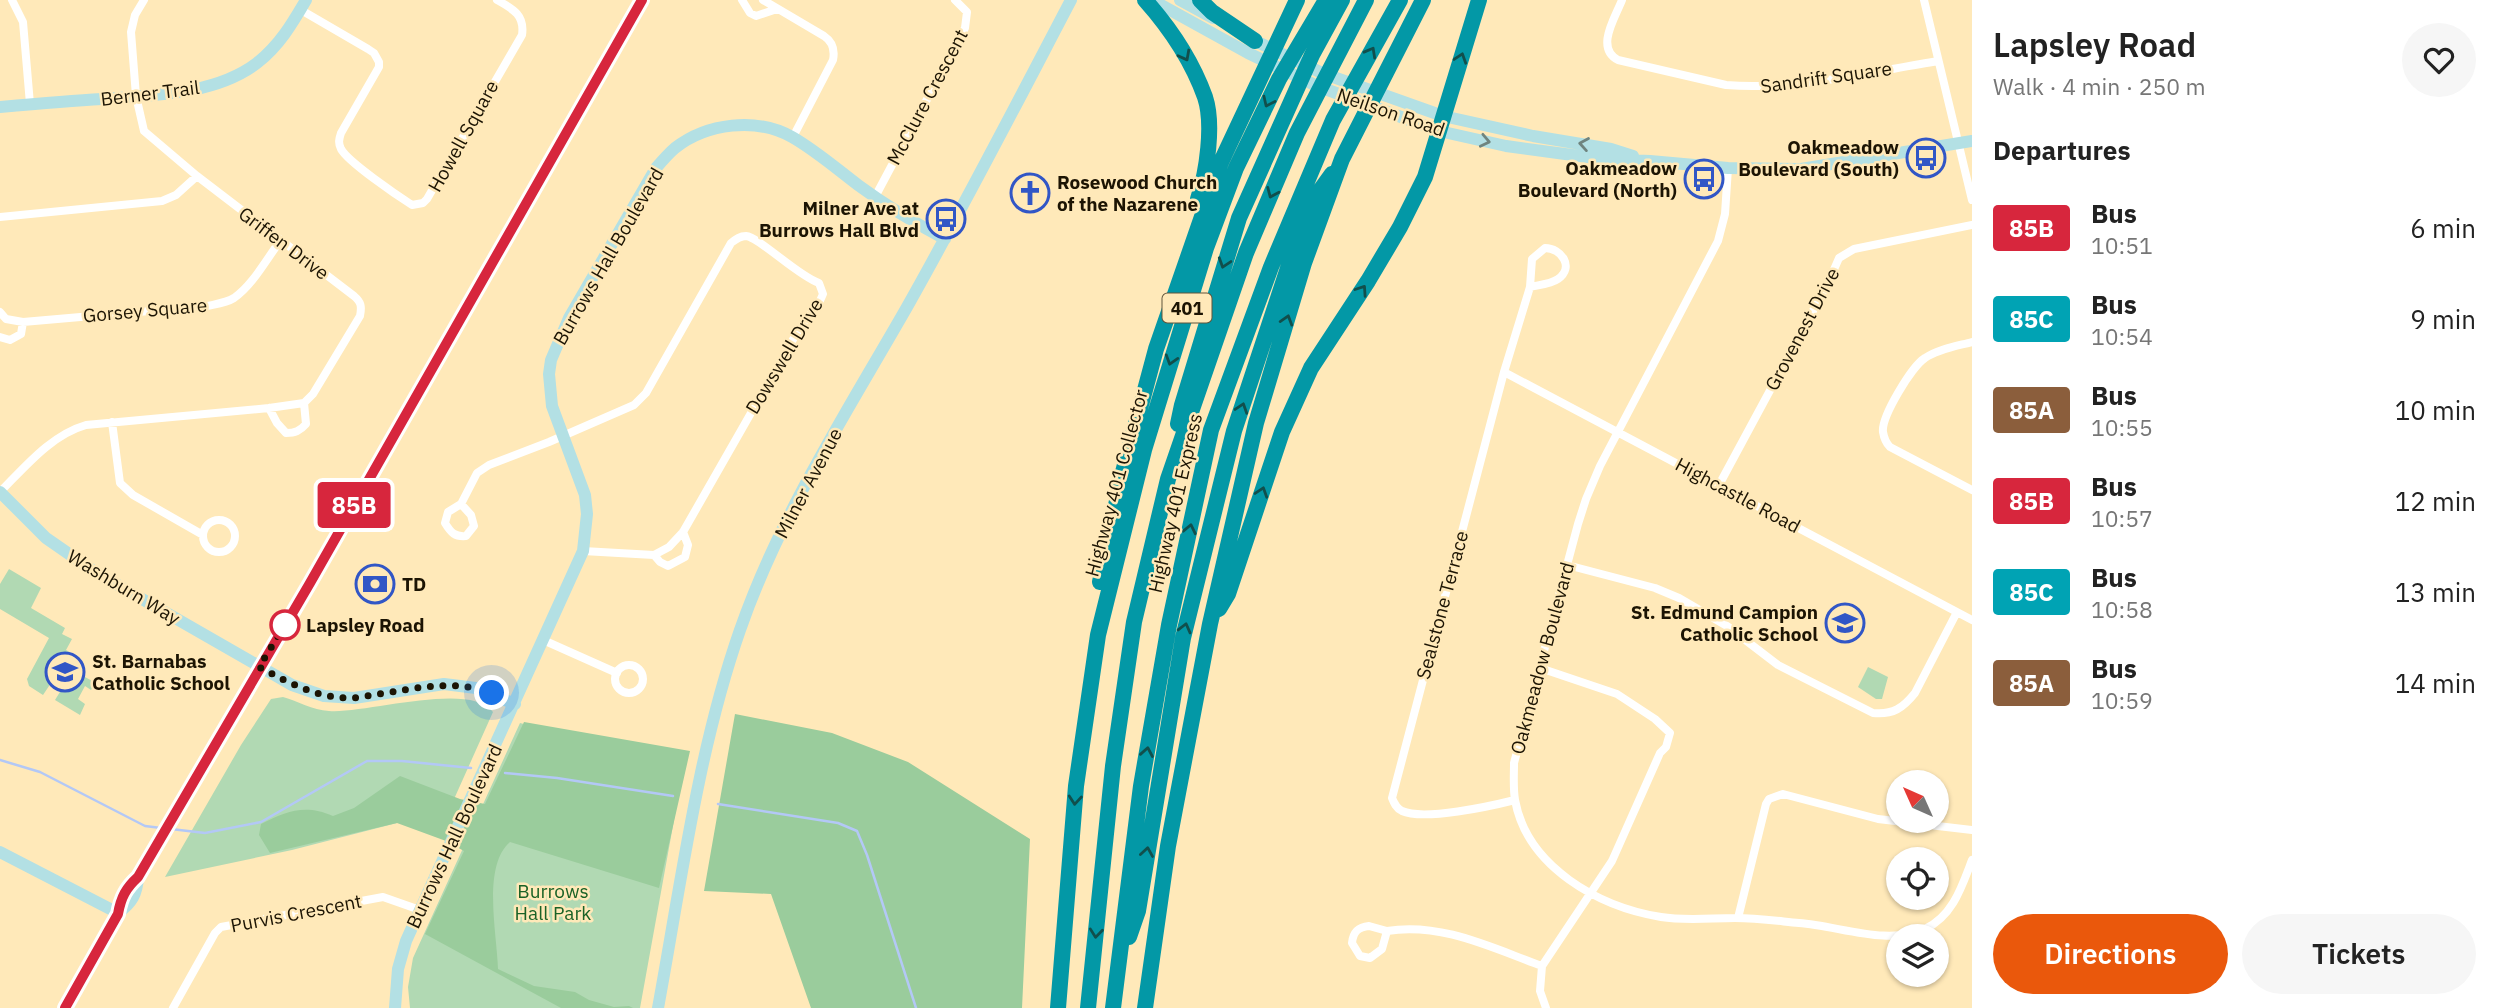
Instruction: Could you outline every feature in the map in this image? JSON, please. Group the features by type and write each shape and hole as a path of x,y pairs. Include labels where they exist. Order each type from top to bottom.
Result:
{"highway":[{"path":"1146,0 1164,21 1182,50 1206,99 1210,144 1202,189 1156,329 1156,349"},
{"path":"1200,0 1251,47"},
{"path":"1098,635 1098,593 1117,499 1156,349 1221,162 1297,0"},
{"name":"Highway 401 Collector","path":"1058,1008 1076,786 1098,635 1144,450 1206,248 1236,168 1279,79 1326,0"},
{"path":"1168,479 1182,405 1239,218 1312,55 1342,0"},
{"name":"Highway 401 Express","path":"1088,1008 1114,753 1134,622 1168,479 1246,253 1297,133 1366,0"},
{"name":"Highway 401 Express","path":"1113,1008 1141,786 1164,652 1211,430 1270,267 1333,120 1401,0"},
{"path":"1146,1008 1168,846 1210,624 1256,423 1304,263 1342,159 1423,0"},
{"path":"1210,624 1228,594 1282,432 1311,368 1368,281 1400,227 1425,177 1479,0"},
{"path":"1119,965 1138,911 1183,638 1234,431 1291,259 1319,192 1342,159"}],"main road":[{"path":"65,1008 118,914 130,905 137,891 138,877 175,811 642,0"},
{"name":"Milner Avenue","path":"658,1008 710,733 743,620 779,538 827,444 945,239 1071,0"},
{"name":"Neilson Road","path":"1152,0 1251,47 1402,103 1441,124"},
{"name":"Neilson Road","path":"1180,0 1317,86 1396,116 1441,124 1506,146 1602,159 1728,168 1801,169 1972,141"},
{"name":"Berner Trail","path":"0,107 203,88 235,77 256,64 274,48 303,5"},
{"name":"Burrows Hall Boulevard","path":"393,1008 401,954 583,551 587,514 585,495 552,406 549,374 555,346 569,318 656,168 675,148 695,136 722,127 731,125 773,129 793,137 875,197 945,239"},
{"name":"Washburn Way","path":"0,492 31,525 85,566 259,667"},
{"path":"259,667 292,685 324,696 354,698 444,684 476,688 514,704"},
{"path":"0,852 118,914"}],"street":[{"path":"12,0 23,22 30,104"},
{"name":"Griffen Drive","path":"144,0 131,25 135,96 144,131 197,176 360,301 360,316 319,384 304,403 306,424 294,433 286,433 269,408"},
{"name":"Howell Square","path":"303,5 368,48 377,57 379,67 339,138 341,150 412,205 428,199 522,35 523,24 518,13 497,0"},
{"path":"742,0 750,13 756,16 777,9"},
{"path":"763,0 830,40 834,52 833,60 793,137"},
{"name":"McClure Crescent","path":"875,197 965,28 967,12 955,0"},
{"name":"Sandrift Square","path":"1622,0 1608,33 1606,47 1611,56 1618,60 1726,85 1744,87 1797,84 1938,61"},
{"path":"1924,0 1972,201"},
{"name":"Oakmeadow Boulevard","path":"1728,168 1725,214 1718,241 1600,466 1586,499 1514,763 1515,800 1525,829 1543,854 1567,877 1591,894 1626,908 1663,918 1738,918 1824,925 1888,936 1911,933 1933,925 1946,913 1960,892 1972,860"},
{"path":"0,217 162,201 176,195 197,176"},
{"name":"Grovenest Drive","path":"1719,485 1839,258 1854,249 1972,225"},
{"name":"Dowswell Drive","path":"564,436 634,405 646,393 731,243 739,237 751,237 794,270 818,283 823,294 819,303 799,329 683,532 669,548 654,555 583,551"},
{"name":"Gorsey Square","path":"0,312 6,318 23,321 221,303 233,298 244,288 281,240"},
{"name":"Sealstone Terrace","path":"1515,800 1456,812 1417,813 1403,811 1392,798 1504,372 1530,287 1531,265 1535,254 1545,248 1556,250 1564,257 1566,268 1560,278 1530,287"},
{"path":"0,337 10,340 20,334 23,321"},
{"path":"1972,342 1931,355 1912,370 1886,416 1883,432 1890,447 1972,490"},
{"name":"Highcastle Road","path":"1504,372 1972,620"},
{"path":"0,492 51,443 65,433 86,425 304,403"},
{"path":"112,422 120,483 133,495 203,535 205,544 217,552 231,547 235,537 232,527 223,521 208,525 203,535"},
{"path":"461,504 477,472 564,436"},
{"name":"Dowswell Drive","path":"654,555 668,566 685,557 688,545 683,532"},
{"path":"1567,565 1655,588 1679,598 1727,626 1778,665 1873,713 1886,714 1900,709 1909,701 1957,612"},
{"path":"542,640 617,673"},
{"path":"1540,668 1617,694 1649,714 1670,733 1666,747 1660,753 1612,861 1542,966 1540,991 1546,1008"},
{"path":"1738,918 1766,804 1777,795 1783,794 1878,819 1972,830"},
{"name":"Purvis Crescent","path":"173,1008 215,933 221,928 383,897 420,910"},
{"path":"1387,931 1382,949 1375,956 1364,957 1353,948 1355,933 1363,926 1387,931 1418,928 1466,938 1542,966"}],"green space":[{"path":"9,569 41,588 31,608 65,628 62,634 72,639 66,650 71,653 67,663 74,666 72,670 96,683 91,690 85,686 78,699 85,704 80,715 55,700 63,687 53,680 43,695 29,686 27,679 49,638 0,609 0,584"},
{"path":"1868,667 1888,677 1882,699 1876,699 1858,687"},
{"path":"283,697 329,711 416,701 463,699 481,703 493,712 446,817 397,823 292,850 165,877 241,745 271,699"},
{"path":"735,714 832,733 908,762 1030,839 1022,1008 811,1008 771,894 704,891"},
{"path":"524,722 690,751 659,888 510,842 501,853 496,867 493,901 498,969 534,986 575,992 589,1000 614,1007 633,1008 561,1008 425,934 464,851 446,841 397,823 270,853 259,835 261,824 288,813 314,810 333,816 354,808 400,776 460,799 485,804"},
{"name":"Burrows Hall Park","path":"520,723 640,755 680,787 640,1008 410,1008 408,987 413,958"}],"waterway":[{"path":"0,760 40,772 145,826 161,828"},
{"path":"171,829 205,833 261,822 367,761 402,761 471,768"},
{"path":"505,773 673,796"},
{"path":"718,804 838,823 857,831 916,1008"}],"bus line":[{"name":"85B","path":"65,1008 118,914 120,899 138,877 310,583 642,0"}],"place":[{"name":"Oakmeadow Boulevard (South)","path":"1926,158"},
{"name":"Oakmeadow Boulevard (North)","path":"1704,179"},
{"name":"Rosewood Church of the Nazarene","path":"1030,193"},
{"name":"Milner Ave at Burrows Hall Blvd","path":"946,219"},
{"name":"TD","path":"375,584"},
{"name":"St. Edmund Campion Catholic School","path":"1845,623"},
{"name":"Lapsley Road","path":"285,625"},
{"name":"St. Barnabas Catholic School","path":"65,672"}],"route":[{"path":"285,625 288,620 259,667 292,685 324,696 354,698 444,684 492,693"}]}
